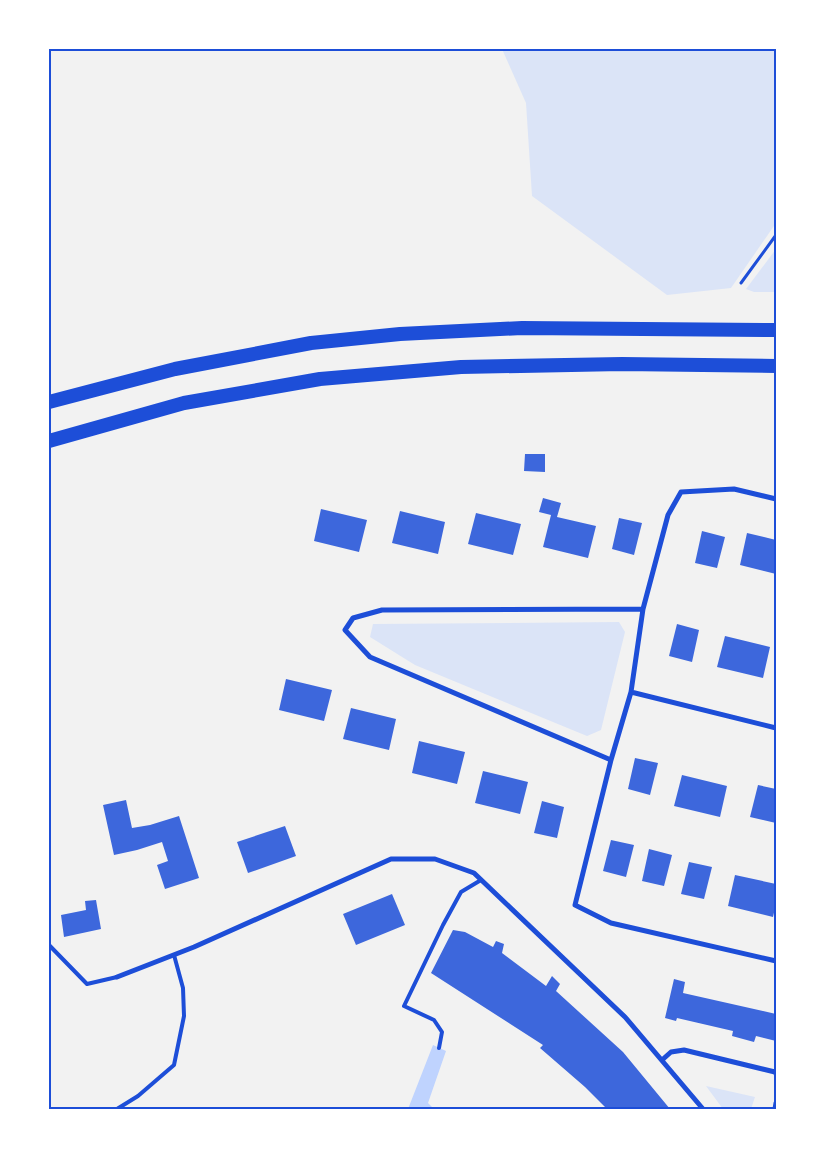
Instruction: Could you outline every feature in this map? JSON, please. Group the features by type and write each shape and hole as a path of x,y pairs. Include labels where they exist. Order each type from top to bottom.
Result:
{"highway":[{"path":"49,402 185,367 311,343 400,334 522,328 776,330"},
{"path":"49,441 184,403 320,379 460,367 622,364 776,366"}],"street":[{"path":"776,499 734,489 681,492 668,515 643,609 631,692 611,760 575,905 611,923 776,961"},
{"path":"611,760 370,657 345,630 354,618 382,610 643,609"},
{"path":"631,692 776,728"},
{"path":"117,978 174,955 391,859 435,859 474,873 625,1017 703,1109"},
{"path":"662,1060 671,1052 684,1050 775,1072 776,1074"},
{"path":"775,1109 776,1103"}],"lane":[{"path":"439,1048 442,1032 434,1020 404,1006 461,892 481,880"},
{"path":"49,945 87,984 117,978"},
{"path":"117,1109 138,1096 174,1065 184,1016 183,988 174,955"}],"path":[{"path":"741,283 776,235"}],"shaded area":[{"path":"502,49 776,49 776,223 731,288 667,295 532,196 526,103"},
{"path":"776,249 776,292 754,292 746,289"},
{"path":"619,622 625,632 601,730 587,736 415,665 370,637 373,624"},
{"path":"706,1086 755,1097 751,1109 723,1109"}],"water":[{"path":"433,1045 446,1051 428,1103 434,1109 408,1109"}],"building":[{"path":"525,454 545,454 545,472 524,471"},
{"path":"543,498 561,503 557,517 596,526 588,558 543,547 551,515 539,512"},
{"path":"321,509 367,520 359,552 314,541"},
{"path":"400,511 445,522 438,554 392,543"},
{"path":"476,513 521,524 513,555 468,544"},
{"path":"619,518 642,523 634,555 612,549"},
{"path":"702,531 725,537 717,568 695,563"},
{"path":"747,533 776,540 776,574 740,565"},
{"path":"677,624 699,630 692,662 669,656"},
{"path":"725,636 770,647 763,678 717,667"},
{"path":"286,679 332,690 324,721 279,710"},
{"path":"351,708 396,719 389,750 343,739"},
{"path":"419,741 465,752 457,784 412,773"},
{"path":"635,758 658,763 650,795 628,789"},
{"path":"483,771 528,782 520,814 475,803"},
{"path":"682,775 727,786 720,817 674,806"},
{"path":"758,785 776,789 776,823 750,817"},
{"path":"126,800 132,828 150,825 179,816 199,878 165,889 157,865 168,861 162,842 114,855 103,805"},
{"path":"542,801 564,807 557,838 534,833"},
{"path":"285,826 296,856 248,873 237,842"},
{"path":"611,840 634,845 626,877 603,871"},
{"path":"649,849 672,855 664,886 642,881"},
{"path":"689,862 712,867 704,899 681,894"},
{"path":"735,875 776,884 776,904 773,917 728,906"},
{"path":"392,894 405,925 356,945 343,914"},
{"path":"96,900 101,929 64,937 61,915 86,910 85,901"},
{"path":"453,930 465,932 493,947 496,941 504,944 502,953 546,986 552,976 560,984 556,991 623,1052 670,1109 607,1109 540,1048 543,1045 431,973"},
{"path":"674,979 685,982 683,993 776,1014 776,1041 756,1036 754,1042 732,1036 733,1031 677,1018 676,1021 665,1018"}]}
